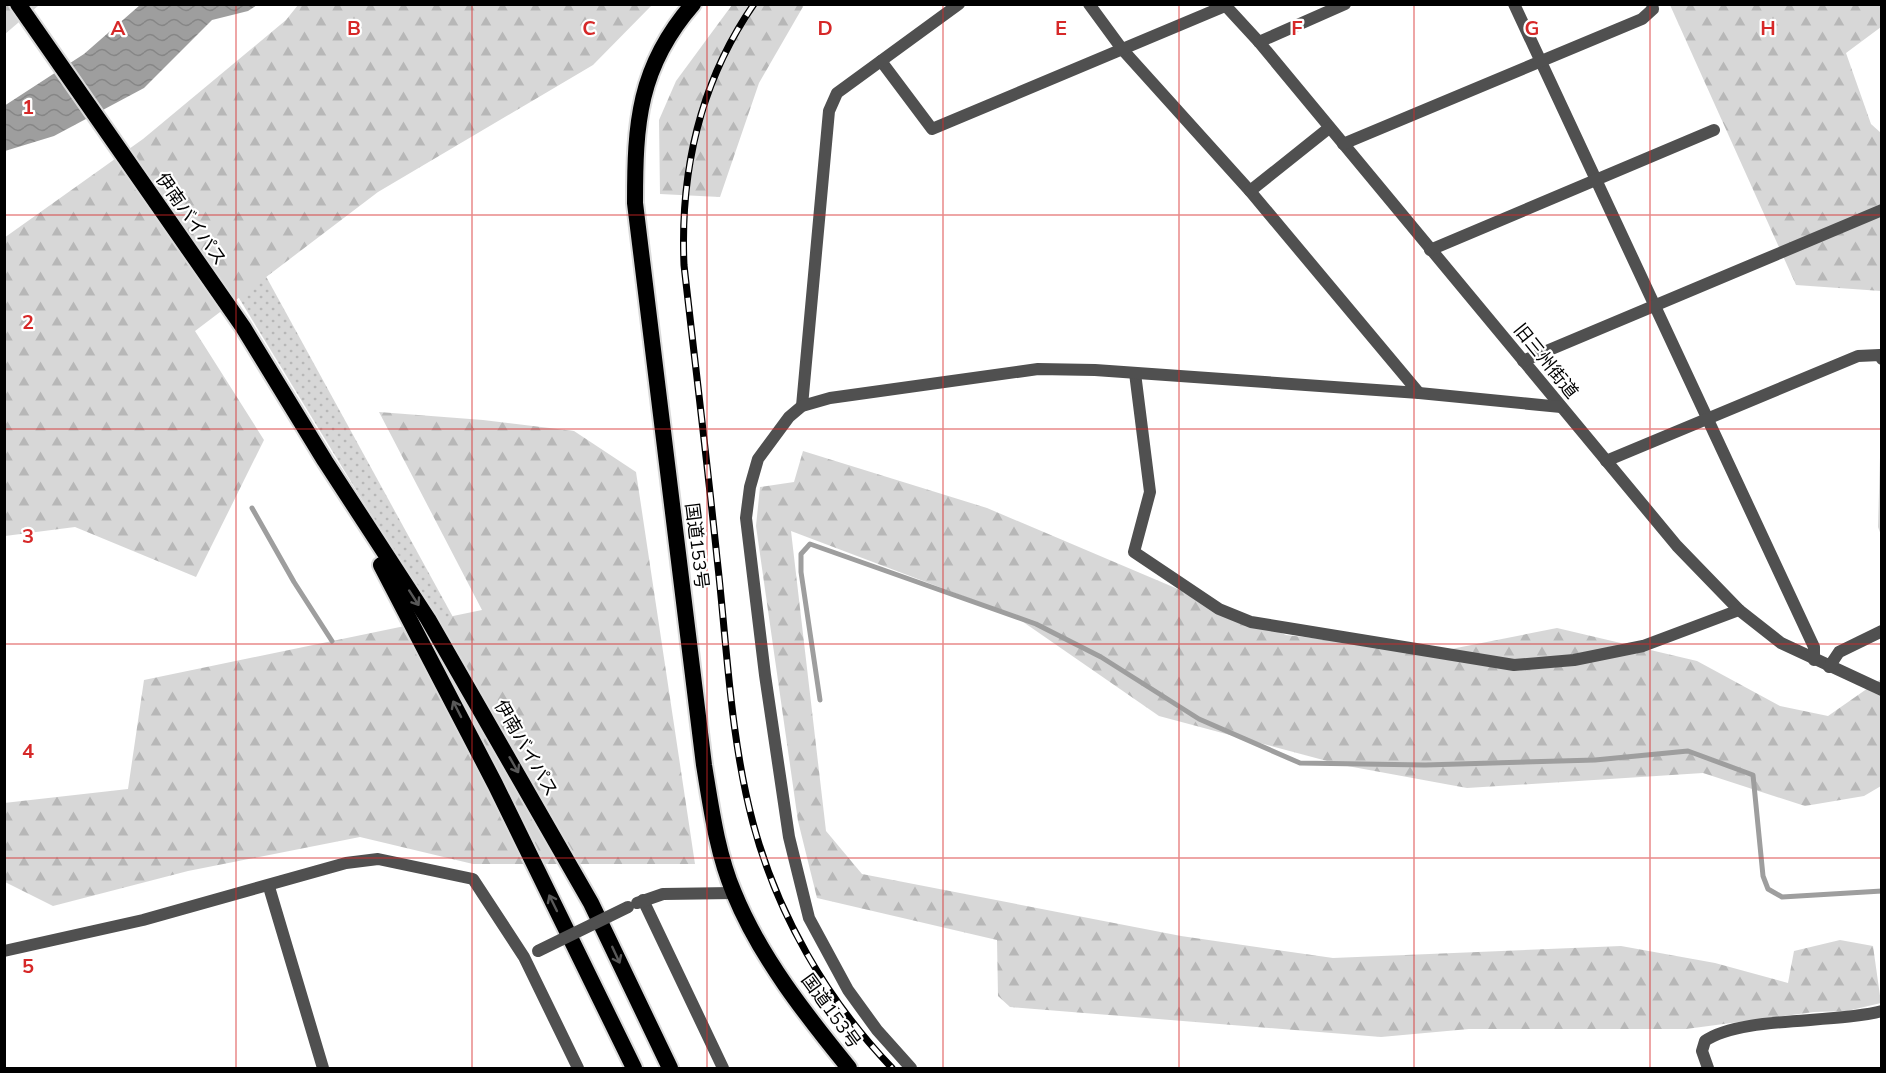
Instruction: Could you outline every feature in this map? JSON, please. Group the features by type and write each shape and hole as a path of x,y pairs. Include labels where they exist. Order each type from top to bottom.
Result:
{"highway":[{"name":"伊南バイパス","path":"18,4 243,327 325,461 428,619 513,762 591,903 670,1068"},
{"name":"国道153号","path":"693,4 667,39 641,100 636,142 635,203 704,765 715,829 733,893 803,1011 849,1068"},
{"name":"伊南バイパス","path":"325,461 490,774 634,1068"}],"street":[{"path":"802,406 829,111 837,93 959,4"},
{"path":"1089,4 1122,49 1250,191 1419,393"},
{"path":"1259,42 1345,4"},
{"path":"1514,4 1656,304 1814,647 1814,660"},
{"path":"1343,144 1642,19 1653,9 1652,4"},
{"path":"881,61 932,129 1224,5"},
{"name":"旧三州街道","path":"1224,5 1259,42 1677,546 1739,610 1781,643 1881,690"},
{"path":"1250,191 1329,128"},
{"path":"1430,250 1597,182 1714,130"},
{"path":"1523,361 1881,210"},
{"path":"1606,461 1858,356 1880,355 1881,359"},
{"path":"911,1068 877,1030 824,952 808,918 789,837 765,675 746,518 750,487 758,459 789,417 802,406 830,398 1038,369 1135,373 1419,393 1561,407"},
{"path":"1135,373 1150,492 1134,552 1219,609 1251,622 1514,665 1574,660 1643,646 1739,610"},
{"path":"1829,667 1839,652 1881,631"},
{"path":"4,951 143,920 268,887 346,863 378,859 473,879 524,957 578,1068"},
{"path":"268,887 323,1068"},
{"path":"524,957 643,900 663,894 733,893"},
{"path":"643,900 723,1068"},
{"path":"1708,1068 1702,1052 1705,1041 1727,1029 1845,1018 1881,1011"}],"green space":[{"path":"5,5 39,5 5,34"},
{"path":"298,5 652,5 593,65 378,192 195,331 264,440 196,577 75,527 5,536 4,238 143,139 286,20"},
{"path":"732,5 804,5 759,83 720,197 660,194 659,120 676,81"},
{"path":"1670,5 1881,5 1881,27 1846,53 1871,124 1881,133 1881,291 1796,285"},
{"path":"234,218 459,628 444,634 206,244"},
{"path":"379,412 483,420 574,431 636,472 695,864 473,864 360,837 188,871 53,906 5,882 4,803 128,789 144,680 482,610"},
{"path":"1881,422 1881,535 1878,527"},
{"path":"803,451 987,508 1286,635 1436,652 1557,628 1697,661 1780,706 1828,716 1881,679 1881,786 1864,796 1805,806 1703,773 1467,788 1342,765 1159,716 1013,615 791,531 826,831 862,874 1181,936 1333,958 1621,946 1715,963 1788,983 1794,951 1840,940 1873,946 1881,1003 1847,1011 1814,1012 1686,1029 1469,1029 1381,1037 1010,1007 998,996 997,940 817,898 798,821 756,526 760,487 794,482"}],"water":[{"path":"140,5 257,5 248,11 212,20 144,88 54,136 5,151 4,106 84,54"}],"waterway":[{"path":"252,508 294,582 332,641"},
{"path":"820,700 801,572 801,554 810,544 1036,624 1101,657 1199,719 1300,763 1425,765 1595,760 1688,751 1753,775 1763,876 1768,889 1782,897 1882,891"}],"railway":[{"path":"754,4 735,34 707,96 690,162 684,230 684,265 734,724 753,823 763,857 790,923 826,985 846,1014 892,1068"}]}
